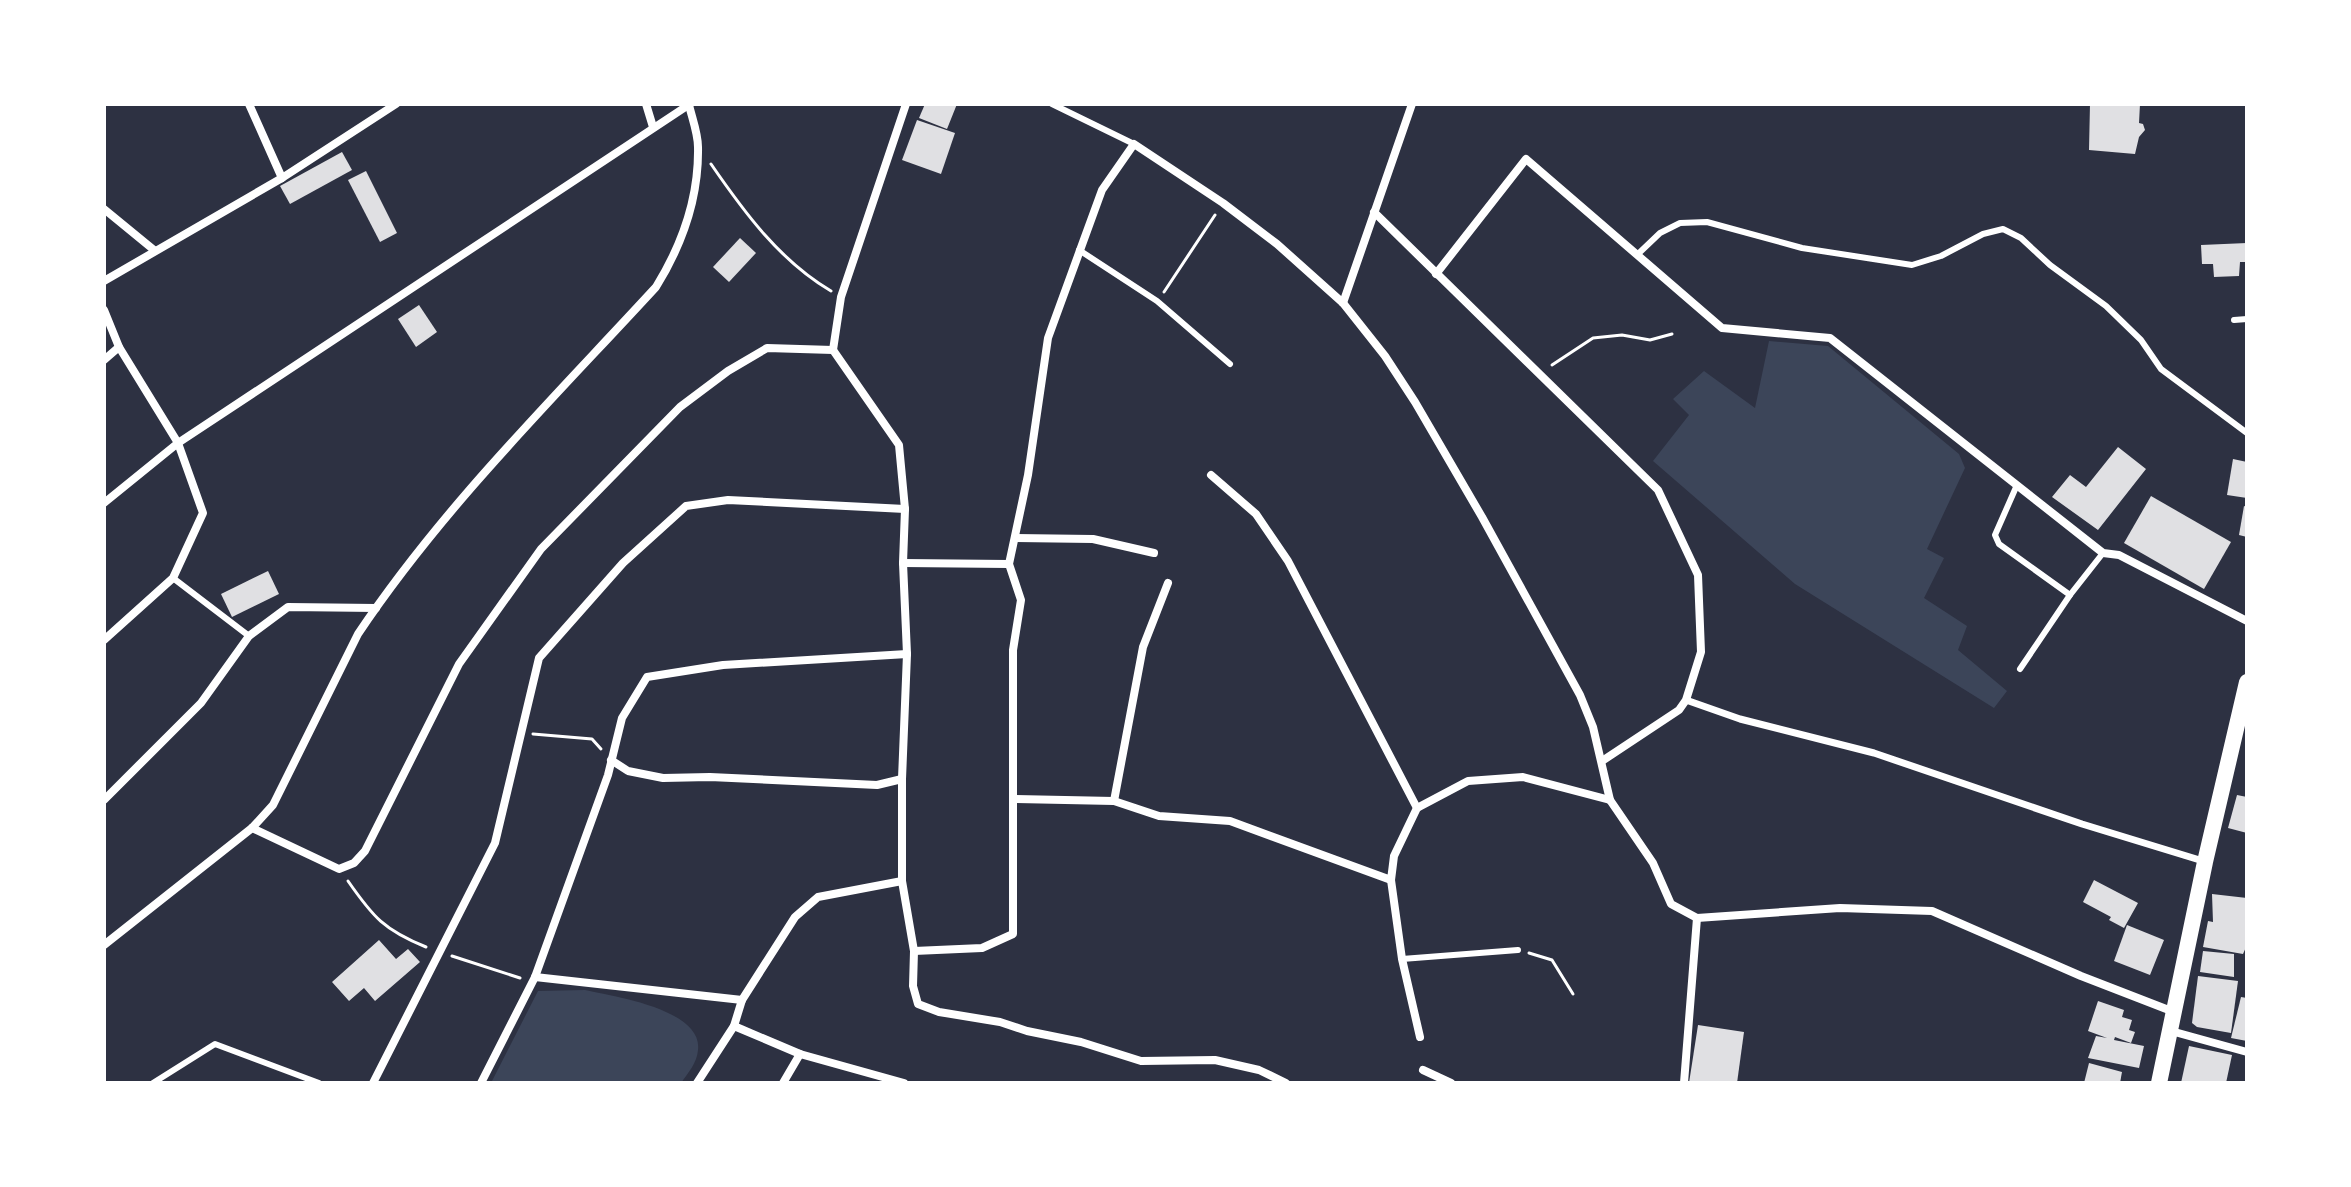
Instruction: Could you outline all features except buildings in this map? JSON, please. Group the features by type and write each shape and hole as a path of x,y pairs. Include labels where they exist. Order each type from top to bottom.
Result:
{"main road":[{"path":"2159,1083 2205,862 2247,682"}],"street":[{"path":"249,104 282,178"},
{"path":"104,281 282,178 396,104"},
{"path":"646,104 653,127"},
{"path":"104,503 178,443 690,104 698,144 696,182 687,226 656,287 447,515 376,608 358,634 273,805 252,828 104,945"},
{"path":"906,104 841,297 833,350 899,445 905,509 903,563 907,654 902,779 904,885 914,951 913,986 918,1004 939,1012 1000,1022 1081,1042 1141,1061 1215,1060 1259,1070 1286,1083"},
{"path":"1343,303 1412,104"},
{"path":"914,951 982,948 1013,934 1013,650 1021,600 1009,564 1028,475 1048,338 1102,190 1134,144 1223,203 1277,244 1343,303 1385,356 1482,517 1580,695 1602,761 1610,800 1653,863 1671,904 1697,918 1840,908 1932,911 2081,976 2174,1012"},
{"path":"1436,274 1526,159 1722,328 1830,338 2103,553 2119,555 2247,621"},
{"path":"104,209 154,250"},
{"path":"1374,212 1658,490 1698,575 1701,652 1686,700 1679,710 1602,761"},
{"path":"104,310 119,347 178,443 203,513 173,578 104,640"},
{"path":"104,360 119,347"},
{"path":"252,828 339,869 354,863 365,851 459,664 541,549 680,407 728,371 767,348 833,350"},
{"path":"1211,475 1256,514 1288,561 1417,808"},
{"path":"373,1083 495,843 539,658 623,563 686,506 728,500 905,509"},
{"path":"1015,538 1093,539 1154,553"},
{"path":"903,563 1009,564"},
{"path":"1114,801 1143,647 1168,583"},
{"path":"104,800 201,703 249,636 288,607 376,608"},
{"path":"481,1083 535,977 611,760 622,718 647,677 723,665 907,654"},
{"path":"1686,700 1740,719 1874,753 2205,862"},
{"path":"611,760 628,771 663,778 710,777 877,785 902,779"},
{"path":"1420,1037 1402,959 1391,880 1394,856 1417,808 1468,781 1523,777 1610,800"},
{"path":"1013,799 1114,801 1159,816 1230,821 1391,880"},
{"path":"697,1083 734,1026 742,1000 795,917 818,897 904,885"},
{"path":"1684,1083 1697,918"},
{"path":"535,977 742,1000"},
{"path":"734,1026 800,1054 904,1083"},
{"path":"2171,1031 2247,1052"},
{"path":"783,1083 800,1054"},
{"path":"1423,1070 1451,1083"}],"lane":[{"path":"1052,104 1134,144"},
{"path":"1637,255 1660,233 1680,223 1707,222 1802,248 1912,265 2003,229 2021,238 2050,265 2106,306 2141,340 2161,369 2247,433"},
{"path":"1079,250 1157,301 1230,364"},
{"path":"2234,320 2247,319"},
{"path":"2017,485 1995,535 1999,544 2070,595"},
{"path":"2020,669 2103,553"},
{"path":"173,578 249,636"},
{"path":"1402,959 1518,950"},
{"path":"153,1083 215,1044 319,1083"}],"path":[{"path":"698,144 742,209 781,252 817,283 841,297"},
{"path":"1157,301 1223,203"},
{"path":"1539,375 1593,338 1622,335 1650,340 1672,334"},
{"path":"521,733 592,739"},
{"path":"339,869 372,915 396,934 497,972 522,979 535,977"},
{"path":"1518,950 1552,960 1573,994"}],"shaded area":[{"path":"1769,341 1828,346 1959,454 1965,468 1927,549 1944,558 1924,598 1967,626 1958,650 2007,691 1994,708 1795,584 1653,461 1689,415 1673,399 1704,371 1755,408"},
{"path":"585,990 654,1007 686,1024 696,1036 698,1050 694,1064 681,1083 491,1083 538,991"}]}
